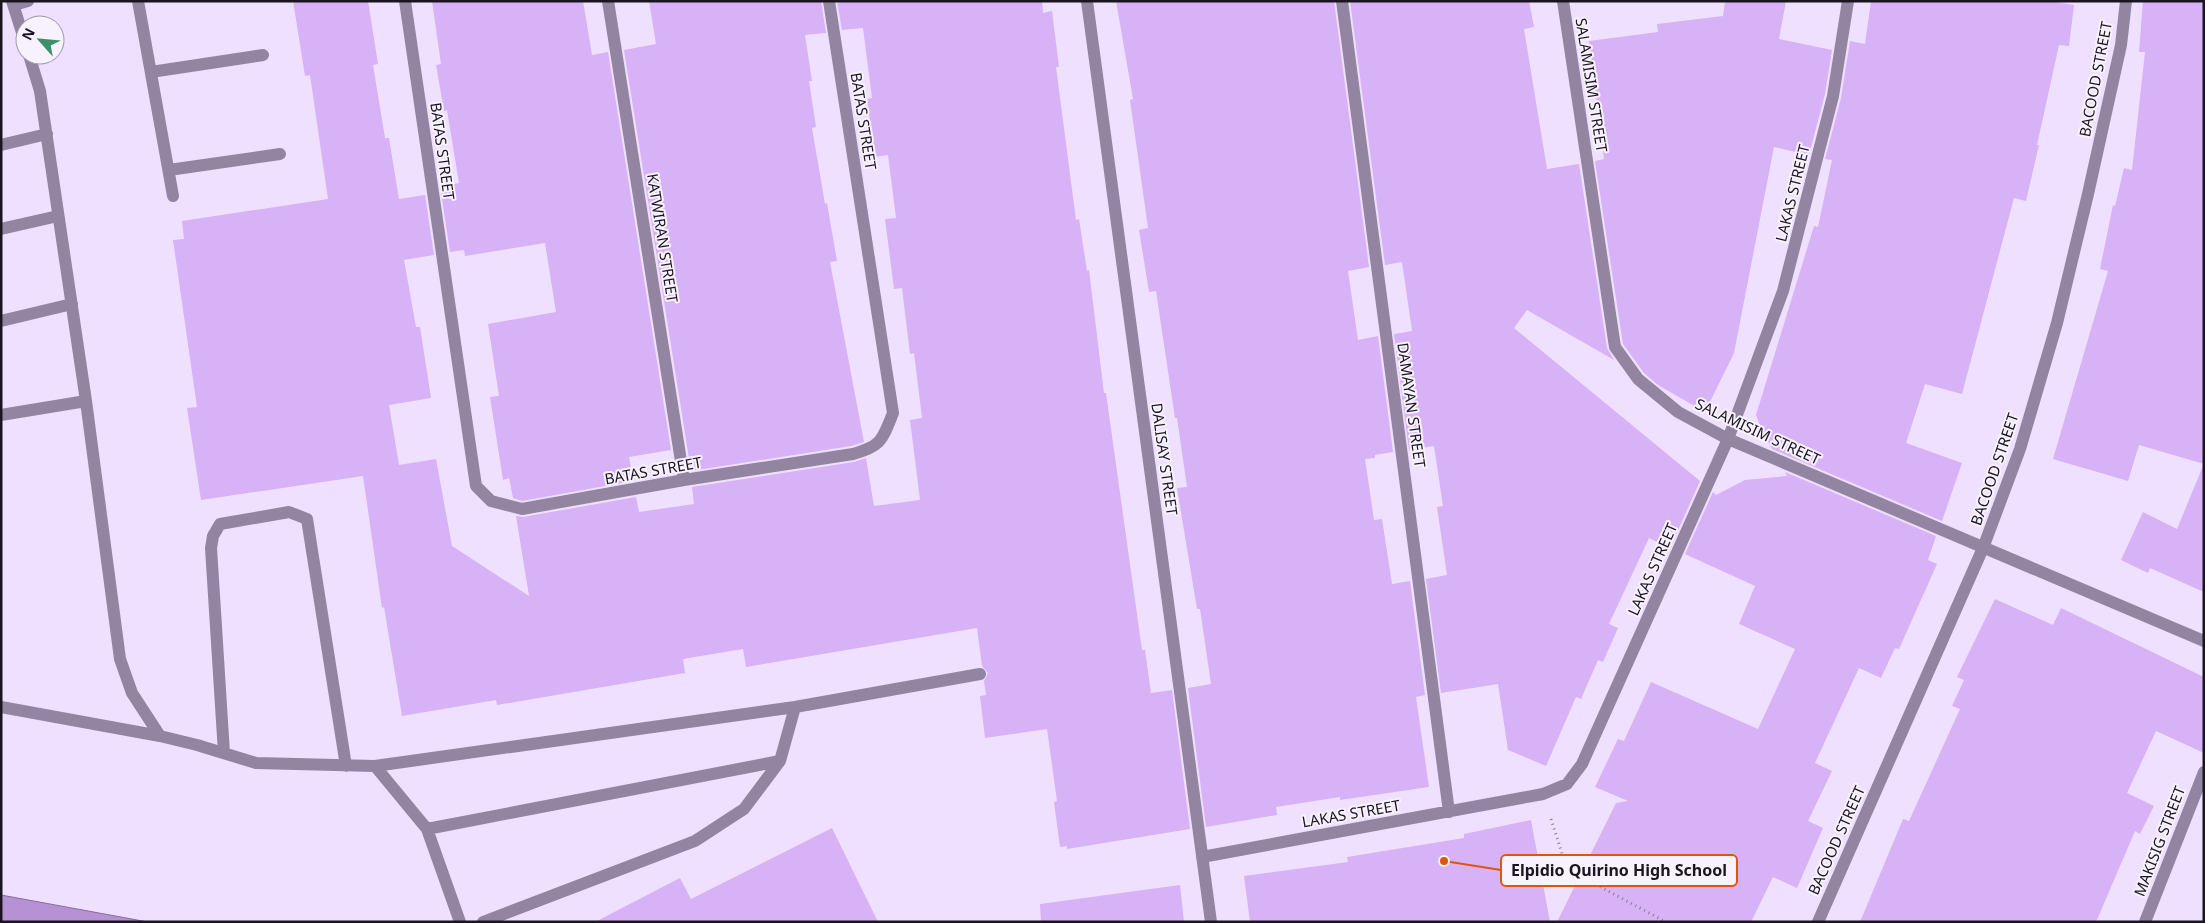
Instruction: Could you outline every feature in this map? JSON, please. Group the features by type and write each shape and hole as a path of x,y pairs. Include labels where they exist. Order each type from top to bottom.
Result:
{"street":[{"path":"17,15 13,3 28,1"},
{"path":"138,1 173,196"},
{"name":"BATAS STREET","path":"405,1 476,486 491,501 522,509 684,480 853,454 870,449 882,440 893,413 829,1"},
{"name":"KATWIRAN STREET","path":"608,1 684,480"},
{"name":"DALISAY STREET","path":"1087,1 1211,922"},
{"name":"DAMAYAN STREET","path":"1342,1 1449,812"},
{"name":"SALAMISIM STREET","path":"1563,1 1615,347 1644,385 1678,412 1728,439 2204,641"},
{"name":"LAKAS STREET","path":"1202,857 1543,794 1567,784 1582,764 1728,439 1784,291 1834,96 1848,1"},
{"name":"BACOOD STREET","path":"1818,922 1984,548 2020,449 2057,323 2119,55 2126,1"},
{"path":"151,72 263,55"},
{"path":"32,65 40,91 47,134 86,401 120,659 132,693 160,736"},
{"path":"1,145 47,134"},
{"path":"169,170 280,154"},
{"path":"1,229 58,216"},
{"path":"1,321 72,304"},
{"path":"1,415 86,401"},
{"path":"224,753 211,548 213,536 220,524 290,512 307,519 346,766"},
{"path":"1,706 160,736 256,763 375,766 795,707 980,674"},
{"path":"483,922 695,841 744,809 780,761 795,707"},
{"path":"427,829 780,761"},
{"path":"375,766 427,829 460,922"},
{"name":"MAKISIG STREET","path":"2145,922 2204,772"}],"path":[{"path":"1543,794 1566,869 1666,922"}],"shaded area":[{"path":"1,895 148,922 1,922"}],"building":[{"path":"293,1 368,1 378,64 373,65 385,138 389,138 399,199 425,195 434,255 404,260 416,327 420,327 431,398 389,405 399,465 436,459 452,546 529,596 516,516 523,517 636,497 639,512 694,504 692,487 854,462 866,458 874,506 920,500 910,420 922,418 914,353 910,354 902,288 894,289 885,219 896,218 888,155 875,157 867,99 872,98 863,28 842,30 837,1 1042,1 1043,13 1052,11 1059,67 1056,67 1076,220 1079,219 1087,271 1089,270 1104,393 1106,393 1142,650 1145,650 1151,693 1172,690 1190,829 1067,849 1067,846 1060,847 1054,802 1057,801 1047,729 985,738 980,696 986,695 984,681 988,673 982,666 977,628 746,667 743,649 683,659 685,673 497,705 496,700 402,716 384,607 382,608 363,476 201,500 187,408 197,407 173,240 184,239 182,221 328,199 310,75 305,76"},
{"path":"432,1 583,1 592,55 608,52 671,450 629,457 633,481 522,501 513,498 509,478 503,480 490,397 499,396 488,324 556,312 545,243 465,256 464,250 450,252 441,192 455,190 454,184 459,183 447,110 444,111 436,65 441,64"},
{"path":"649,1 821,1 826,33 805,35 816,127 812,128 837,261 830,262 864,442 851,446 691,471 624,50 656,44"},
{"path":"1116,1 1334,1 1369,267 1348,271 1358,340 1378,336 1393,452 1365,459 1374,520 1382,519 1392,584 1410,581 1425,695 1416,697 1429,787 1340,800 1340,797 1276,807 1277,815 1206,827 1188,688 1211,684 1200,609 1197,609 1177,488 1187,487 1177,418 1175,418 1156,291 1149,292 1139,230 1148,228 1130,100 1133,99"},
{"path":"1350,1 1529,1 1534,27 1524,29 1547,169 1579,164 1607,348 1614,360 1527,310 1514,328 1700,481 1670,548 1649,538 1609,624 1618,628 1603,662 1598,660 1581,699 1576,697 1546,766 1508,750 1498,684 1441,693 1426,579 1447,575 1437,507 1443,506 1434,446 1409,450 1394,334 1412,331 1402,262 1385,265"},
{"path":"1725,1 1786,1 1779,39 1832,50 1825,94 1809,155 1774,147 1734,353 1705,412 1658,385 1644,373 1623,344 1595,161 1604,159 1589,41 1658,32 1657,24 1723,16"},
{"path":"1871,1 2049,1 2074,5 2069,46 2059,45 2026,201 2014,198 1962,394 1925,384 1906,443 1962,463 1942,521 1772,449 1756,415 1814,226 1818,227 1832,160 1825,159 1841,98 1850,41 1865,44"},
{"path":"2143,1 2204,1 2204,464 2139,445 2128,481 2053,459 2108,271 2100,269 2113,205 2115,206 2124,168 2132,170 2145,52 2139,52"},
{"path":"2203,466 2204,592 2150,568 2148,573 2121,560 2143,512 2177,529"},
{"path":"1785,472 1936,536 1928,560 1937,564 1899,649 1895,648 1881,678 1859,668 1815,763 1832,771 1808,821 1823,828 1797,888 1773,877 1751,922 1557,922 1616,803 1628,801 1595,787 1618,739 1624,741 1651,682 1758,729 1795,649 1739,624 1755,586 1685,554 1713,492 1716,495 1745,480 1787,476"},
{"path":"1995,599 2053,625 2061,608 2204,677 2204,753 2156,731 2127,793 2154,806 2140,834 2135,831 2096,922 1860,922 1903,819 1909,821 1960,709 1952,706 1964,680 1957,677"},
{"path":"1531,820 1550,922 1250,922 1244,876 1348,862 1347,857 1464,838 1464,834"},
{"path":"832,828 878,922 595,922 680,878 691,899"},
{"path":"1180,885 1184,922 1041,922 1040,904"}],"place":[{"name":"Elpidio Quirino High School","path":"1444,861"}]}
